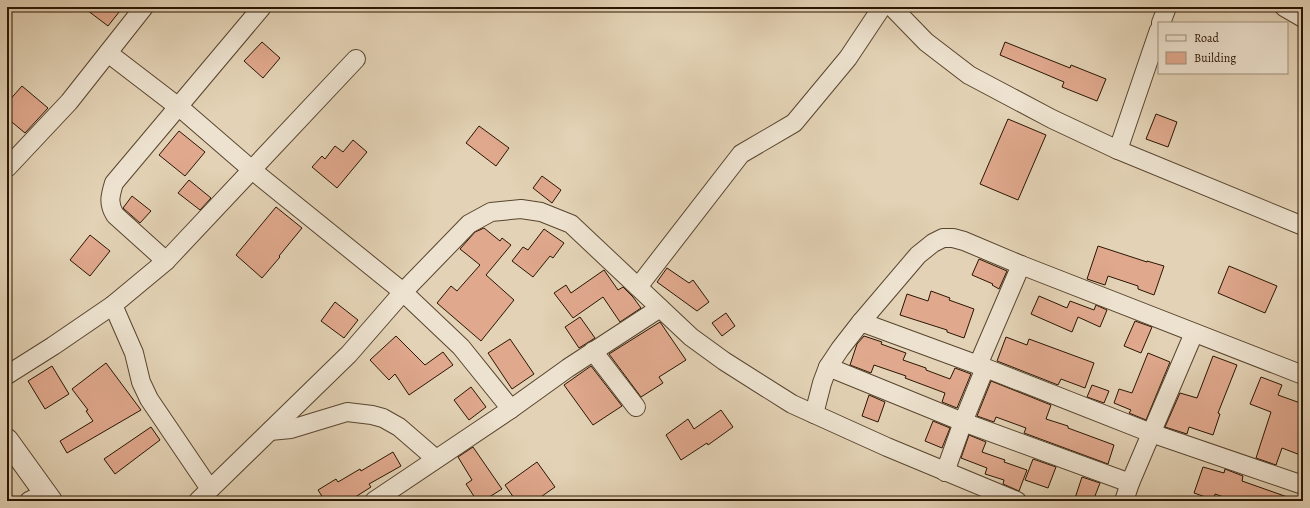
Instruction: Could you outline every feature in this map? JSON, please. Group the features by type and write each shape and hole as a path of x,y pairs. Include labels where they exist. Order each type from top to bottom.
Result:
{"street":[{"path":"7,168 69,102 144,7"},
{"path":"166,260 115,215 111,209 109,201 114,183 262,7"},
{"path":"638,287 741,154 794,123 848,58 882,7"},
{"path":"892,7 926,42 969,74 1052,119 1118,150 1303,226"},
{"path":"1161,22 1167,7"},
{"path":"1284,7 1303,18"},
{"path":"1118,150 1158,33"},
{"path":"108,53 179,106 252,170 403,292 461,347 511,409"},
{"path":"7,375 113,305 166,260 356,59"},
{"path":"113,305 134,353 141,382 149,399 204,495 349,354 403,292 469,224 491,212 522,209 541,212 571,224 691,337 724,361 792,404 887,447 1016,501"},
{"path":"814,414 828,367 840,349 918,255 933,243 943,238 953,238 964,241 1021,265 1303,375"},
{"path":"945,472 982,367 1021,265"},
{"path":"374,501 511,409 593,351 660,308"},
{"path":"861,322 982,367 1151,433 1303,485"},
{"path":"1124,501 1130,483 1194,333"},
{"path":"593,351 636,407"},
{"path":"828,367 963,422 1130,483"},
{"path":"270,430 291,430 347,412 372,415 383,418 399,427 436,459"},
{"path":"7,440 42,498"}],"building":[{"path":"83,7 123,7 108,26"},
{"path":"262,42 280,58 263,78 244,61"},
{"path":"1005,42 1070,68 1071,65 1106,79 1097,101 1062,87 1064,82 1000,55"},
{"path":"22,86 48,108 25,133 7,118 7,103"},
{"path":"1156,114 1177,122 1168,147 1146,139"},
{"path":"1008,119 1046,135 1018,200 980,184"},
{"path":"479,126 509,148 496,166 466,143"},
{"path":"179,131 205,152 185,176 159,155"},
{"path":"353,140 367,152 337,188 312,167 322,156 325,159 335,146 343,152"},
{"path":"542,176 561,190 552,203 533,188"},
{"path":"189,180 211,198 200,210 178,193"},
{"path":"132,196 151,211 140,223 123,208"},
{"path":"276,207 302,228 262,278 236,255"},
{"path":"484,228 500,241 502,238 511,245 486,275 514,300 481,341 437,303 451,286 457,291 480,265 460,249 475,232"},
{"path":"544,229 564,243 553,258 550,256 533,277 512,261 523,247 528,250"},
{"path":"90,235 110,251 90,276 70,260"},
{"path":"1098,246 1164,266 1154,295 1138,289 1138,286 1108,276 1105,285 1087,279"},
{"path":"979,259 1007,271 999,289 992,285 993,284 972,275"},
{"path":"1229,266 1277,286 1265,313 1218,293"},
{"path":"667,268 689,283 693,280 709,302 697,311 657,282"},
{"path":"604,270 618,290 623,287 641,308 620,322 603,297 573,318 554,293 566,285 571,293"},
{"path":"931,291 950,298 949,300 974,309 964,338 947,332 947,330 900,315 907,294 928,301"},
{"path":"1039,296 1067,308 1070,301 1094,310 1096,305 1107,310 1100,327 1078,317 1072,332 1031,314"},
{"path":"335,302 358,320 344,338 321,321"},
{"path":"726,313 735,326 722,336 712,323"},
{"path":"580,317 595,338 579,348 565,327"},
{"path":"1135,321 1152,327 1141,353 1124,346"},
{"path":"660,322 686,360 659,377 663,383 641,397 609,354"},
{"path":"396,336 425,365 443,352 453,365 409,395 395,374 389,380 370,360"},
{"path":"864,336 906,353 903,360 926,368 926,370 950,379 955,368 971,374 957,408 942,402 945,393 905,378 906,376 874,365 871,373 850,365 857,344"},
{"path":"1006,337 1027,345 1029,339 1094,363 1085,388 1061,379 1058,385 997,361"},
{"path":"510,339 534,374 512,389 488,353"},
{"path":"1148,353 1170,362 1146,420 1129,413 1131,410 1114,403 1119,389 1132,393"},
{"path":"1213,356 1237,365 1218,413 1220,414 1213,435 1189,427 1187,434 1165,427 1180,393 1197,398"},
{"path":"106,363 141,410 67,453 60,441 93,421 86,411 88,410 72,389"},
{"path":"52,366 69,394 45,409 28,381"},
{"path":"591,366 622,406 593,425 564,385"},
{"path":"1261,377 1282,385 1278,395 1303,404 1303,456 1282,448 1276,465 1256,458 1271,412 1250,404"},
{"path":"991,381 1051,405 1046,419 1068,426 1068,428 1114,445 1108,464 1024,433 1026,428 996,417 994,422 977,416"},
{"path":"1092,385 1109,391 1104,403 1087,397"},
{"path":"471,387 486,407 469,420 454,400"},
{"path":"869,395 885,402 878,422 862,416"},
{"path":"721,410 733,427 708,445 707,443 681,460 666,435 688,419 694,429"},
{"path":"933,421 950,428 942,448 925,441"},
{"path":"151,427 160,440 115,474 104,459"},
{"path":"969,435 986,442 982,452 1027,470 1019,491 1003,484 1004,480 985,474 987,468 961,458"},
{"path":"473,447 502,489 483,501 477,501 466,484 472,480 458,457"},
{"path":"393,452 401,466 369,484 371,487 349,501 325,501 318,490 336,479 338,482 360,469 361,471"},
{"path":"1033,459 1056,467 1048,488 1025,480"},
{"path":"537,462 555,487 535,501 516,501 505,485"},
{"path":"1203,467 1224,473 1225,469 1243,476 1242,481 1293,499 1293,501 1235,501 1215,494 1214,500 1194,493"},
{"path":"1082,477 1100,483 1093,501 1074,501"}]}
